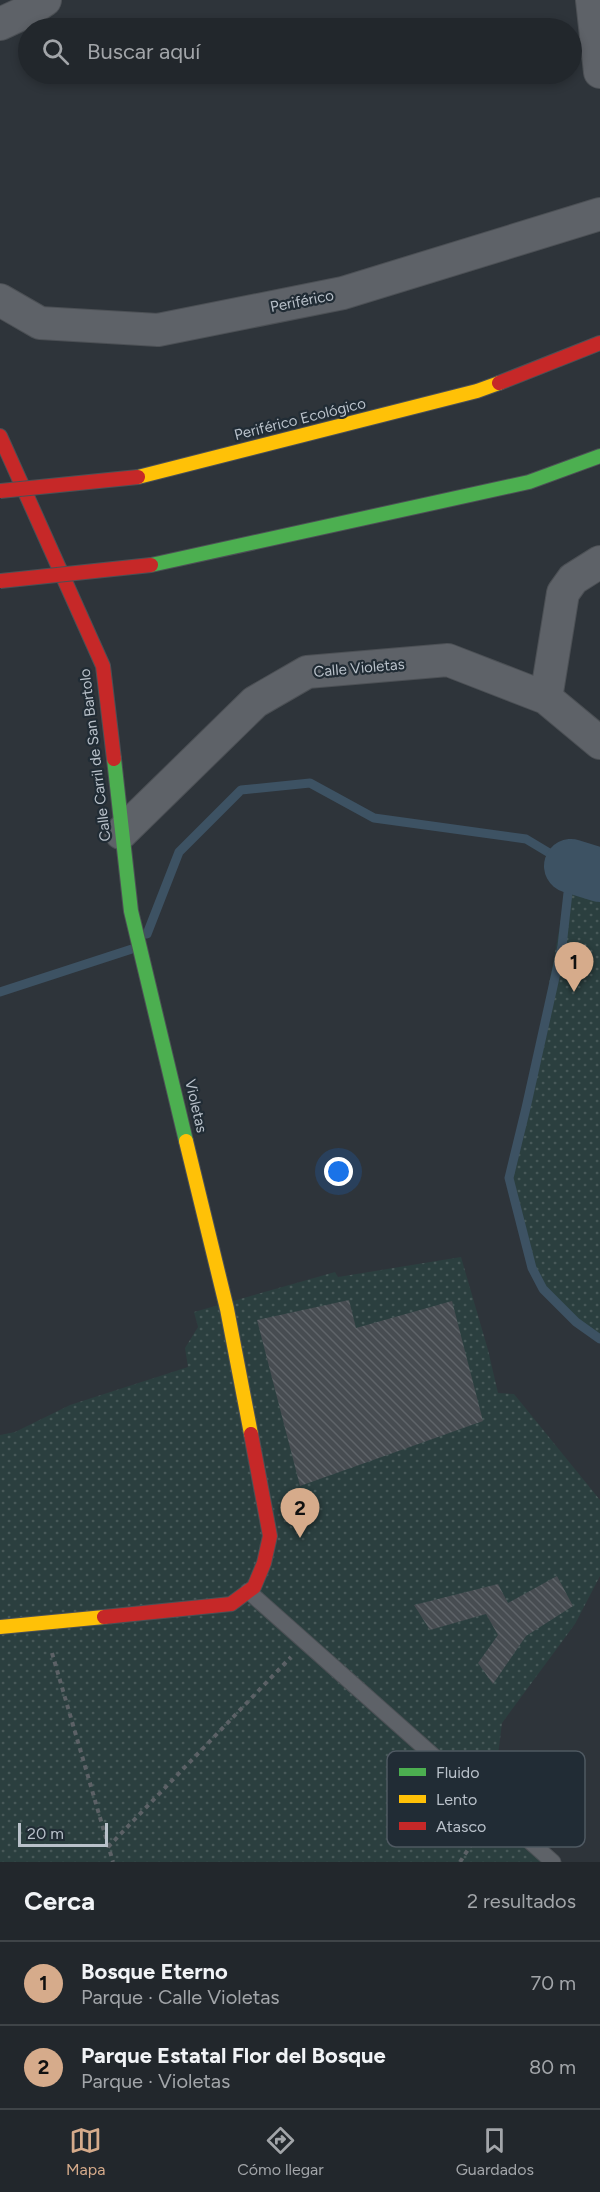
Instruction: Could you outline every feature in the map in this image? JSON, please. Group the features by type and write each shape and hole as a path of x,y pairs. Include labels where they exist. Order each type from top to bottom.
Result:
{"main road":[{"name":"Periférico Ecológico","path":"0,491 138,477 477,391 600,343"},
{"name":"Calle Carril de San Bartolo","path":"0,436 103,666 131,911"},
{"path":"0,581 151,565 530,482 600,456"},
{"name":"Violetas","path":"131,911 227,1309 270,1536 264,1563 254,1587 248,1591"},
{"path":"0,1627 231,1604 248,1591"}],"street":[{"path":"0,24 45,0"},
{"path":"592,0 600,72"},
{"name":"Periférico","path":"0,300 40,322 158,330 343,293 600,214"},
{"path":"546,698 563,593 573,579 600,562"},
{"name":"Calle Violetas","path":"121,832 255,702 307,672 448,660 546,698 600,743"}],"lane":[{"path":"248,1591 428,1751"},
{"path":"536,1847 553,1862"}],"path":[{"path":"43,1623 113,1862"},
{"path":"108,1847 306,1642"},
{"path":"460,1862 470,1847"}],"green space":[{"path":"571,866 600,875 600,1339 576,1322 543,1289 532,1268 509,1178 526,1108"},
{"path":"461,1257 498,1393 514,1394 600,1500 600,1576 575,1624 502,1723 498,1751 387,1751 387,1847 537,1847 557,1862 0,1862 0,1435 15,1432 70,1405 188,1367 185,1348 198,1327 194,1312 335,1272 338,1277"}],"building":[{"path":"349,1300 356,1328 452,1301 483,1421 300,1486 257,1320"},
{"path":"557,1576 573,1606 526,1636 493,1684 478,1663 498,1635 486,1614 430,1630 414,1605 498,1584 508,1603"}],"waterway":[{"path":"147,934 179,852 241,790 310,783 374,818 526,839 571,866 562,946 509,1178 532,1268 543,1289 576,1322 600,1339"},
{"path":"571,866 600,875"},
{"path":"0,992 135,948"}],"traffic: fast":[{"path":"151,565 529,482 600,456"},
{"path":"114,759 131,911 186,1141"}],"traffic: slow":[{"path":"138,477 477,391 499,383"},
{"path":"186,1141 227,1309 251,1434"},
{"path":"0,1627 104,1617"}],"traffic: jam":[{"path":"499,383 600,343"},
{"path":"0,436 103,666 114,759"},
{"path":"0,491 138,477"},
{"path":"0,581 151,565"},
{"path":"104,1617 231,1604 254,1587 264,1563 270,1536 251,1434"}],"place":[{"name":"Bosque Eterno","path":"574,992"},
{"name":"Parque Estatal Flor del Bosque","path":"300,1538"}]}
